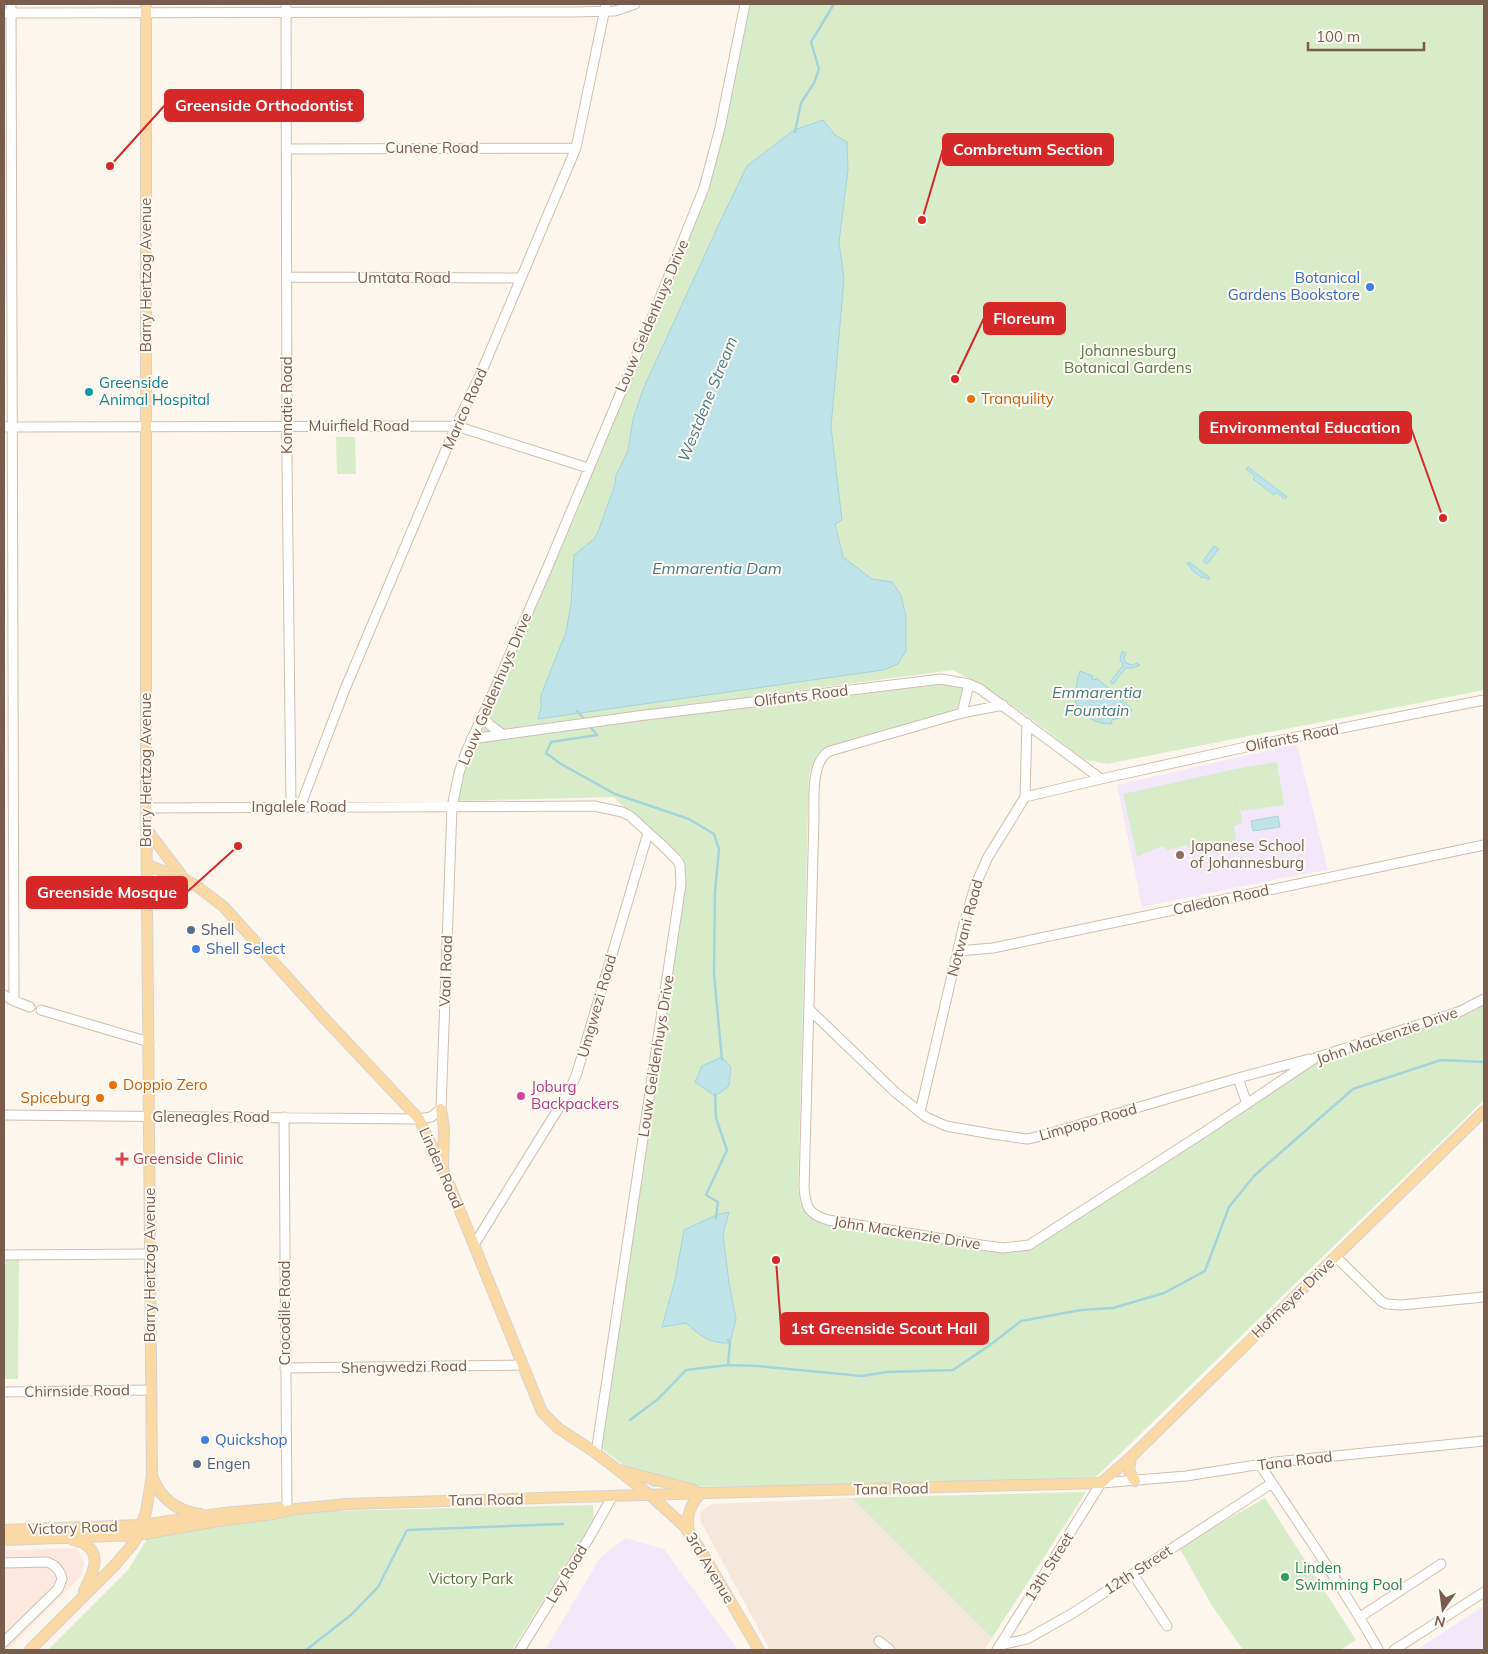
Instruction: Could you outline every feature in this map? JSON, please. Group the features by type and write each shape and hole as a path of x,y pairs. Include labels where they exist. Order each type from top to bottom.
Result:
{"main road":[{"name":"Barry Hertzog Avenue","path":"140,1530 150,1497 152,1475 146,829 146,8"},
{"path":"146,829 185,879"},
{"name":"Linden Road","path":"147,865 185,879 224,907 324,1018 419,1119 443,1169 539,1406 546,1417 558,1428 596,1453 650,1495"},
{"path":"441,1109 444,1144 443,1169"},
{"name":"Hofmeyer Drive","path":"1101,1483 1131,1458 1484,1111"},
{"path":"1131,1458 1129,1471 1136,1481"},
{"path":"612,1497 621,1488 618,1471 704,1493"},
{"path":"152,1475 160,1493 172,1504 192,1512 210,1515"},
{"name":"Tana Road","path":"140,1530 290,1509 365,1504 1101,1483"},
{"path":"689,1532 688,1519 692,1504 704,1493"},
{"name":"3rd Avenue","path":"650,1495 689,1532 756,1649"},
{"name":"Tana Road","path":"140,1530 210,1515 270,1508 290,1509"},
{"name":"Victory Road","path":"4,1530 140,1530"},
{"path":"30,1650 121,1558 140,1530"},
{"name":"Victory Road","path":"4,1540 64,1539 140,1530"},
{"path":"64,1539 83,1544 91,1550 94,1557 93,1574 78,1600"}],"street":[{"path":"14,1002 8,677 8,10 146,8 606,8 620,10 634,4"},
{"name":"Louw Geldenhuys Drive","path":"596,1453 682,870 677,860 630,816 611,808 594,806 452,807 459,773 472,739 546,571 652,318 704,188 720,128 745,4"},
{"name":"Komatie Road","path":"286,8 287,427 295,807"},
{"name":"Marico Road","path":"295,807 576,148 606,8"},
{"name":"Cunene Road","path":"287,149 576,148"},
{"name":"Umtata Road","path":"288,277 521,278"},
{"name":"Muirfield Road","path":"8,427 456,426 588,468"},
{"name":"Olifants Road","path":"472,739 929,680 954,680 969,684 1003,705 1101,779"},
{"path":"962,713 969,684"},
{"name":"Olifants Road","path":"1025,797 1246,747 1484,700"},
{"name":"John Mackenzie Drive","path":"1003,705 962,713 830,751 822,756 820,760 815,790 805,1196 810,1210 821,1218 997,1247 1029,1245 1315,1058 1461,1011 1484,999"},
{"path":"483,716 490,725 502,734"},
{"path":"1025,797 1027,723"},
{"name":"Notwani Road","path":"920,1112 964,924 981,871 1025,797"},
{"name":"Ingalele Road","path":"146,808 452,807"},
{"name":"Vaal Road","path":"441,1109 452,807"},
{"name":"Umgwezi Road","path":"474,1245 572,1085 648,833"},
{"name":"Caledon Road","path":"958,951 993,948 1484,845"},
{"path":"4,995 14,1002 30,1007"},
{"path":"41,1010 148,1042"},
{"name":"Limpopo Road","path":"810,1010 895,1092 935,1122 946,1126 1020,1138 1033,1138 1238,1078 1315,1058"},
{"path":"1238,1078 1247,1104"},
{"path":"419,1119 431,1117 441,1109"},
{"name":"Gleneagles Road","path":"4,1115 419,1119"},
{"name":"Crocodile Road","path":"284,1117 285,1368 290,1509"},
{"path":"4,1255 150,1254"},
{"path":"1335,1256 1377,1297 1387,1304 1401,1305 1484,1297"},
{"name":"Shengwedzi Road","path":"285,1368 522,1365"},
{"name":"Chirnside Road","path":"4,1392 150,1390"},
{"name":"Tana Road","path":"1101,1483 1186,1476 1260,1465 1484,1440"},
{"path":"1260,1465 1360,1617 1378,1650 1384,1648 1390,1650"},
{"name":"13th Street","path":"998,1648 1101,1483"},
{"name":"12th Street","path":"998,1648 1032,1637 1073,1613 1272,1483"},
{"name":"Ley Road","path":"520,1650 612,1497"},
{"path":"4,1562 48,1562 54,1564 62,1579 58,1589 4,1642"},
{"path":"1360,1617 1441,1564"},
{"path":"1133,1574 1167,1626"},
{"path":"1394,1650 1484,1592"},
{"path":"879,1640 890,1650"}],"shaded area":[{"path":"4,138 11,138 12,304 4,303"},
{"name":"Japanese School of Johannesburg","path":"1297,744 1328,870 1142,907 1117,785"},
{"path":"852,1498 992,1638 984,1650 770,1650 701,1522 700,1512 712,1504"},
{"path":"625,1538 664,1549 738,1650 545,1650 600,1558"},
{"path":"77,1548 84,1562 82,1575 8,1650 4,1650 4,1550"},
{"path":"1484,1606 1484,1650 1416,1650"}],"green space":[{"name":"Johannesburg Botanical Gardens","path":"746,4 1484,4 1484,690 1107,764 1083,759 1029,717 982,686 953,670 478,733 586,467 712,178"},
{"path":"336,437 355,437 356,474 337,474"},
{"path":"935,682 963,687 956,712 824,748 809,774 798,1191 819,1214 1000,1247 1030,1243 1312,1056 1484,1000 1484,1100 1096,1477 831,1486 652,1487 596,1444 683,857 647,830 614,797 455,801 474,742"},
{"path":"1277,762 1284,805 1241,811 1238,792 1242,823 1234,826 1236,840 1233,840 1228,845 1190,851 1187,845 1168,850 1162,846 1137,857 1123,794 1235,769"},
{"path":"4,1257 19,1257 18,1379 4,1379"},
{"path":"1086,1492 992,1638 852,1498"},
{"path":"1265,1498 1356,1640 1340,1650 1243,1650 1211,1604 1179,1547"},
{"name":"Victory Park","path":"593,1505 594,1520 512,1650 48,1650 128,1570 153,1529 282,1512"}],"water":[{"name":"Emmarentia Dam","path":"823,120 835,135 847,142 848,170 839,242 844,279 831,427 842,520 835,524 843,557 872,579 892,582 901,595 906,617 906,651 898,664 883,670 538,719 541,708 541,695 566,632 571,604 574,555 594,539 598,532 615,484 616,475 628,451 633,419 644,387 720,222 747,166 794,130"},
{"path":"1248,467 1287,497 1285,499 1276,492 1274,495 1253,479 1255,476 1246,469"},
{"path":"1214,546 1219,549 1207,564 1203,561"},
{"path":"1189,562 1210,578 1208,580 1205,577 1202,578 1191,569 1187,564"},
{"path":"1122,651 1126,653 1124,659 1126,663 1132,665 1137,663 1140,665 1126,668 1113,684 1110,682 1123,665 1120,659"},
{"name":"Emmarentia Fountain","path":"1080,671 1093,676 1092,679 1095,680 1096,678 1120,697 1121,702 1123,700 1132,710 1127,716 1112,720 1111,724 1097,722 1086,716 1078,706 1072,693 1076,692"},
{"path":"1278,816 1280,827 1253,831 1251,821"},
{"path":"722,1057 731,1067 729,1086 715,1096 695,1082 702,1066"},
{"path":"729,1212 723,1234 736,1319 730,1343 711,1341 686,1323 662,1327 675,1280 684,1230 716,1215"}],"waterway":[{"name":"Westdene Stream","path":"795,132 801,103 814,83 819,69 811,42 834,4"},
{"name":"Westdene Stream","path":"577,711 585,720"},
{"path":"588,724 597,735 551,742 546,753 561,764 615,794 689,819 714,834 719,849 715,892 714,974 722,1060"},
{"path":"728,1365 862,1376 887,1372 953,1370 1021,1321 1081,1310 1113,1308 1164,1293 1205,1271 1229,1207 1254,1176 1353,1089 1441,1060 1484,1062"},
{"path":"715,1095 716,1118 727,1150 706,1195 718,1202 716,1218"},
{"path":"630,1420 658,1399 686,1370 728,1365 730,1343 728,1340"},
{"path":"306,1650 351,1615 378,1587 407,1530 563,1524"}],"place":[{"name":"Greenside Orthodontist","path":"110,166"},
{"name":"Combretum Section","path":"922,220"},
{"name":"Botanical Gardens Bookstore","path":"1370,287"},
{"name":"Floreum","path":"955,379"},
{"name":"Greenside Animal Hospital","path":"89,392"},
{"name":"Tranquility","path":"971,399"},
{"name":"Environmental Education","path":"1443,518"},
{"name":"Greenside Mosque","path":"238,846"},
{"name":"Japanese School of Johannesburg","path":"1180,855"},
{"name":"Shell","path":"191,930"},
{"name":"Shell Select","path":"196,949"},
{"name":"Doppio Zero","path":"113,1085"},
{"name":"Joburg Backpackers","path":"521,1096"},
{"name":"Spiceburg","path":"100,1098"},
{"name":"Greenside Clinic","path":"122,1159"},
{"name":"1st Greenside Scout Hall","path":"776,1260"},
{"name":"Quickshop","path":"205,1440"},
{"name":"Engen","path":"197,1464"},
{"name":"Linden Swimming Pool","path":"1285,1577"}]}
